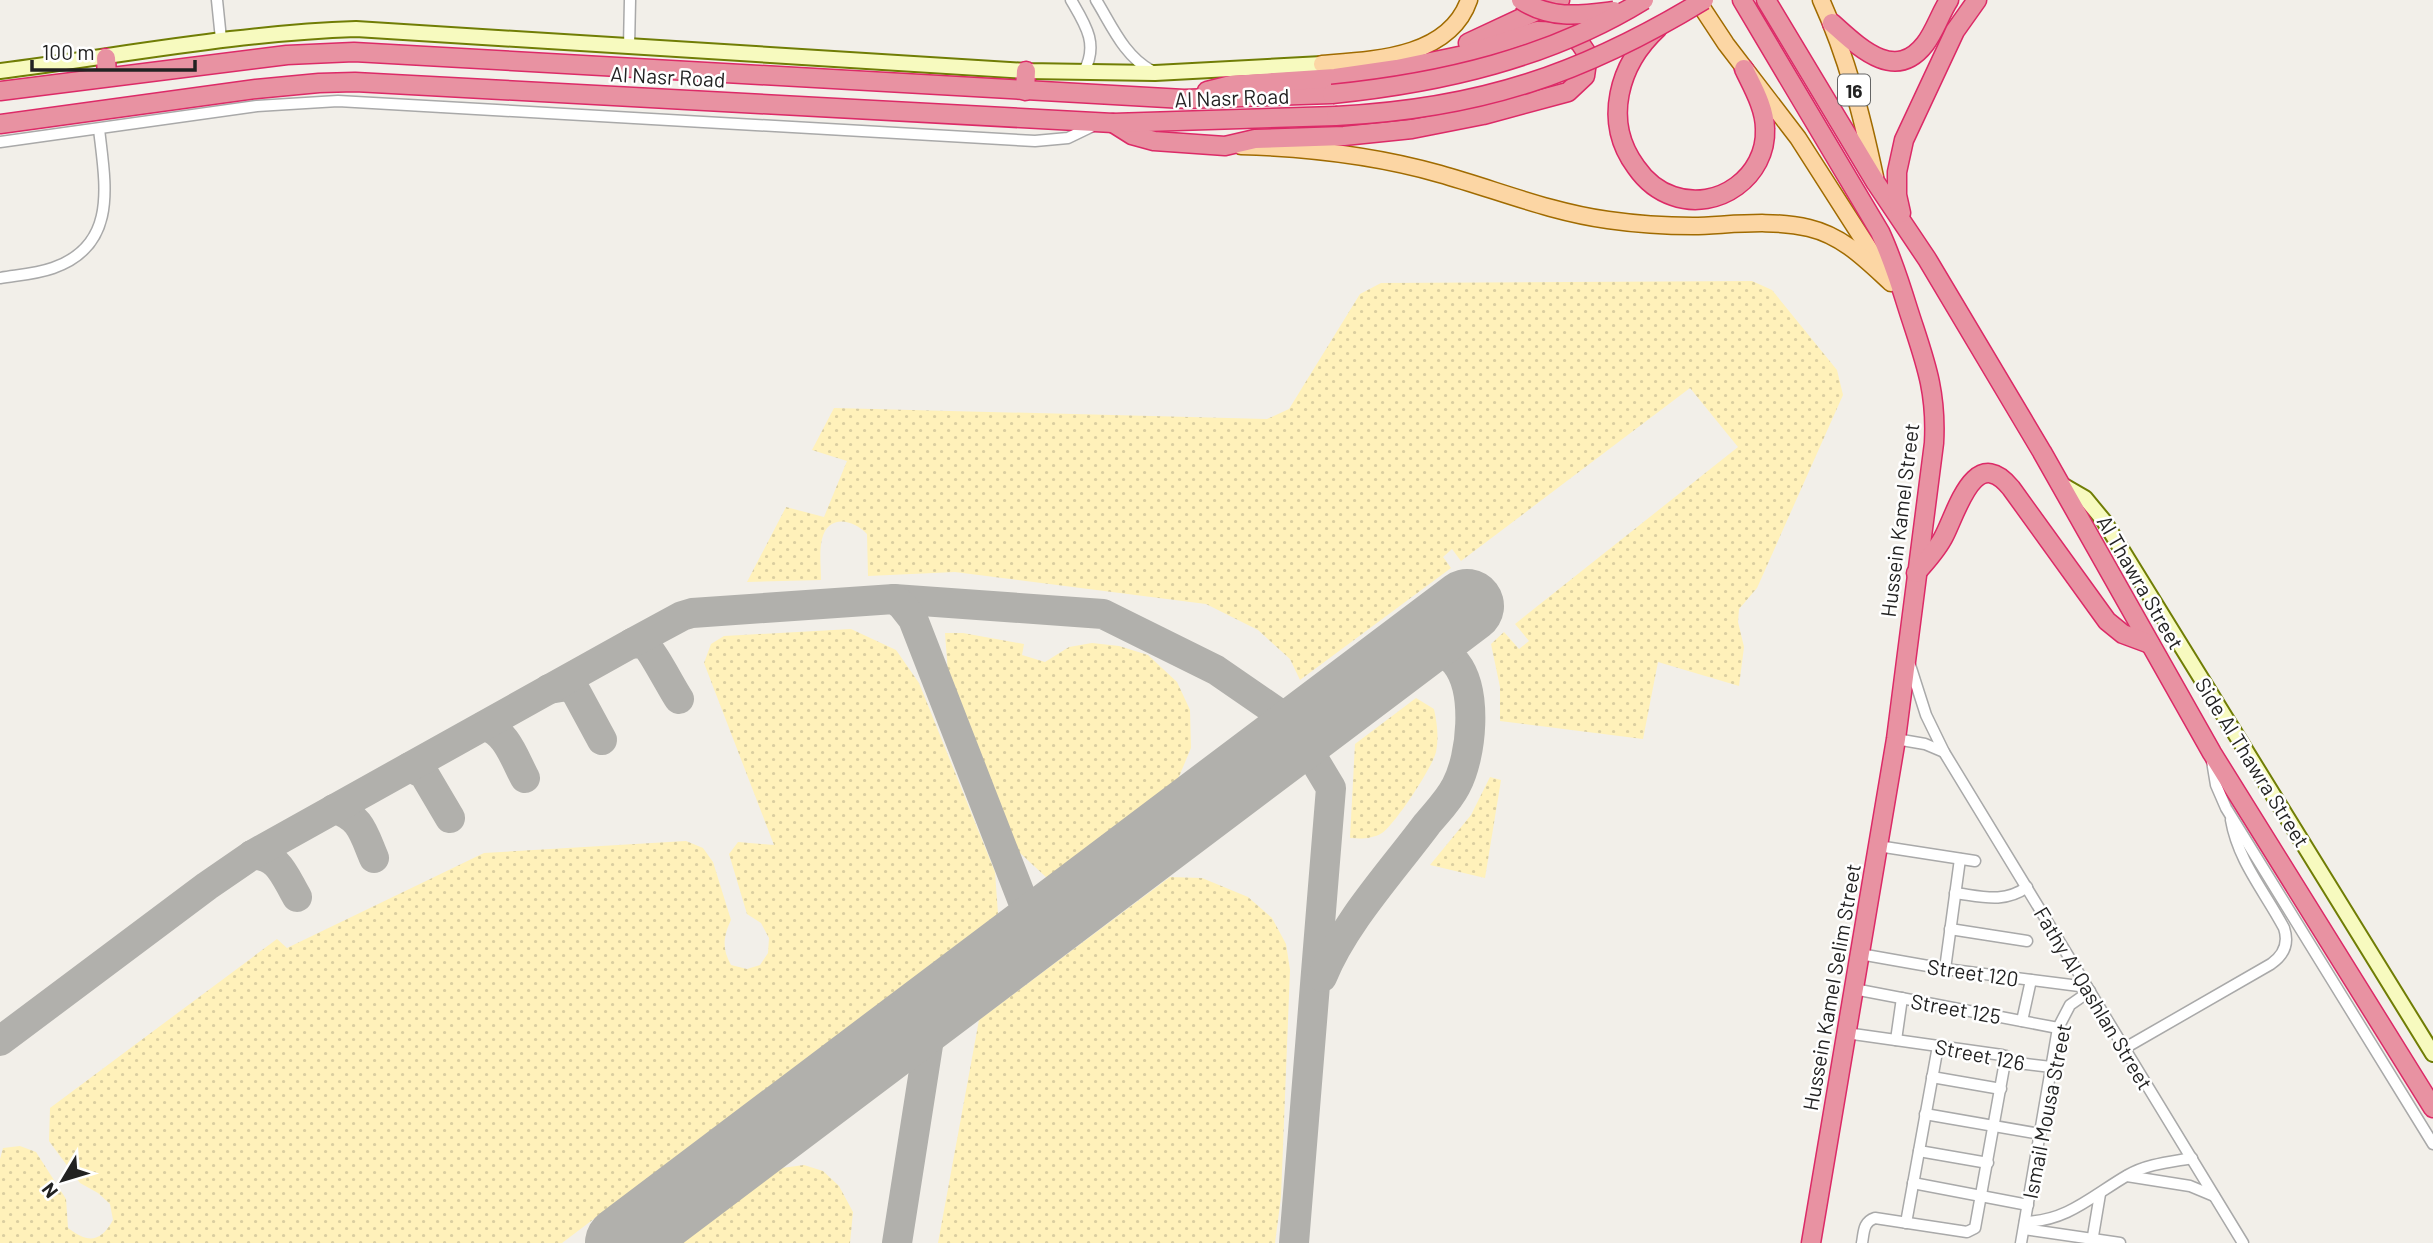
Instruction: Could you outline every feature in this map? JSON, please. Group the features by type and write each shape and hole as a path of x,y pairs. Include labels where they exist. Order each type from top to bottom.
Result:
{"highway":[{"path":"1521,0 1546,12 1566,16 1628,10"},
{"path":"1417,65 1560,0"},
{"path":"1313,65 1333,86 1407,85 1482,68 1557,43 1644,0"},
{"path":"1704,0 1658,28 1633,57 1619,93 1617,118 1628,155 1648,180 1674,197 1705,200 1725,194 1743,182 1760,157 1765,126 1761,106 1744,68"},
{"path":"1742,0 1880,232 1897,270 1908,310"},
{"name":"Al Thawra Street","path":"1766,0 2059,483 2212,753 2433,1108"},
{"path":"1832,23 1866,53 1880,59 1895,60 1910,56 1922,48 1950,0"},
{"path":"1907,229 1897,195 1900,150 1955,31 1977,0"},
{"name":"Al Nasr Road","path":"0,124 256,97 318,83 355,82 1106,123 1336,116 1404,111 1503,92 1598,58 1658,28"},
{"path":"1106,123 1132,135 1154,141 1225,146 1255,139 1344,136 1412,129 1483,116 1569,92 1586,76 1588,55 1580,43 1567,32 1551,30 1517,36 1464,55 1333,86"},
{"name":"Al Nasr Road","path":"0,91 287,55 388,53 1184,99 1333,86"},
{"path":"106,58 107,76"},
{"path":"1025,91 1026,71"},
{"name":"Hussein Kamel Street","path":"1896,739 1935,420 1929,371 1908,310"},
{"path":"1916,573 1944,537 1968,485 1982,475 1997,476 2011,488 2107,621 2123,634 2150,644"},
{"name":"Hussein Kamel Selim Street","path":"1811,1243 1896,739"}],"main road":[{"path":"1313,65 1381,58 1425,45 1454,26 1469,0"},
{"path":"1697,0 1744,68 1798,138 1908,310"},
{"name":"16","path":"1821,0 1832,23 1864,126 1877,183"},
{"path":"1225,146 1337,154 1410,166 1527,202 1608,220 1650,224 1758,223 1808,228 1832,235 1850,246 1891,283"}],"street":[{"path":"217,0 221,39"},
{"path":"629,47 630,0"},
{"path":"1071,0 1091,38 1090,55 1084,71"},
{"path":"1096,0 1133,58 1155,73"},
{"path":"0,71 106,58 221,39 355,29 1026,71 1155,73 1313,65"},
{"path":"0,142 99,129 256,97"},
{"path":"0,278 41,272 61,265 79,254 92,238 102,220 106,200 99,129"},
{"name":"Side Al Thawra Street","path":"2059,483 2085,498 2104,521 2433,1054"},
{"name":"Fathy Al Qashlan Street","path":"1907,647 1920,698 1944,752 2244,1243"},
{"path":"1896,739 1925,744 1944,752"},
{"name":"Side Al Thawra Street","path":"2212,753 2216,785 2229,813 2433,1144"},
{"path":"2125,1048 2271,964 2284,950 2284,928 2241,853 2229,813"},
{"path":"1878,846 1975,861"},
{"path":"1945,969 1960,859"},
{"path":"1955,893 2001,898 2016,894 2026,887"},
{"path":"1950,929 2027,941"},
{"name":"Street 120","path":"1860,954 2088,989"},
{"path":"2022,1021 2031,980"},
{"name":"Street 125","path":"1854,989 2058,1028"},
{"name":"Ismail Mousa Street","path":"2021,1243 2058,1028 2070,1005 2088,989"},
{"path":"1896,1040 1902,999"},
{"name":"Street 126","path":"1846,1033 2006,1056 2018,1063 2051,1067"},
{"path":"1906,1223 1938,1046"},
{"path":"1862,1243 1865,1225 1872,1219 1972,1231 1977,1224 2006,1056"},
{"path":"1932,1077 2001,1089"},
{"path":"1925,1114 2040,1133"},
{"path":"1919,1151 1987,1163"},
{"path":"2024,1226 2063,1215 2126,1176 2148,1167 2192,1158"},
{"path":"2126,1176 2190,1186 2202,1189 2216,1198"},
{"path":"1913,1183 2028,1205"},
{"path":"2093,1241 2100,1194"},
{"path":"2024,1226 2093,1241 2120,1243"}],"sand":[{"path":"1752,281 1772,290 1837,370 1843,395 1757,588 1739,609 1738,622 1744,647 1739,686 1658,662 1643,739 1500,721 1500,687 1491,644 1504,632 1519,649 1529,641 1515,624 1738,447 1690,388 1461,561 1452,549 1443,557 1451,568 1300,680 1290,659 1258,630 1206,604 955,572 868,576 867,534 848,522 835,522 825,531 821,549 821,580 747,582 786,507 824,517 847,461 812,450 834,408 1267,419 1289,409 1360,294 1381,283"},
{"path":"851,629 896,650 919,683 995,872 998,914 562,1243 0,1243 0,1159 3,1148 20,1146 36,1152 66,1199 68,1228 75,1233 88,1238 98,1237 113,1220 110,1204 98,1193 80,1183 49,1141 50,1108 277,939 287,948 484,853 686,841 703,848 713,862 731,920 725,943 731,965 747,969 760,965 768,953 769,938 761,923 747,914 729,854 738,842 774,845 704,663 711,644 724,636"},
{"path":"945,633 963,633 1024,644 1022,655 1045,662 1069,647 1092,643 1119,646 1148,655 1177,682 1190,710 1191,748 1178,779 1047,878 1020,853 1002,819 948,673"},
{"path":"1416,698 1434,709 1437,735 1433,760 1388,828 1374,836 1350,838 1355,744"},
{"path":"1490,777 1501,780 1485,878 1430,865 1471,815"},
{"path":"1170,877 1202,878 1248,897 1272,918 1286,944 1290,970 1281,1197 1275,1243 938,1243 979,1020"},
{"path":"804,1165 823,1171 839,1186 853,1212 850,1243 682,1243 774,1169"}],"taxiway":[{"path":"894,599 1103,614 1216,670 1303,730"},
{"path":"0,1041 252,855 632,643 692,613 894,599 902,605 913,619 1022,899"},
{"path":"632,643 643,644 648,648 679,699"},
{"path":"1322,977 1356,917 1450,796 1466,758 1470,706 1463,675 1456,663 1447,656 1412,648"},
{"path":"549,689 567,686 576,692 602,740"},
{"path":"484,726 504,739 525,778"},
{"path":"1268,757 1296,751 1316,763 1331,788 1294,1243"},
{"path":"410,767 424,774 450,818"},
{"path":"334,809 350,816 356,822 374,858"},
{"path":"252,855 269,858 275,863 297,897"},
{"path":"897,1243 934,1007"}],"runway":[{"path":"622,1243 1467,606"}]}
